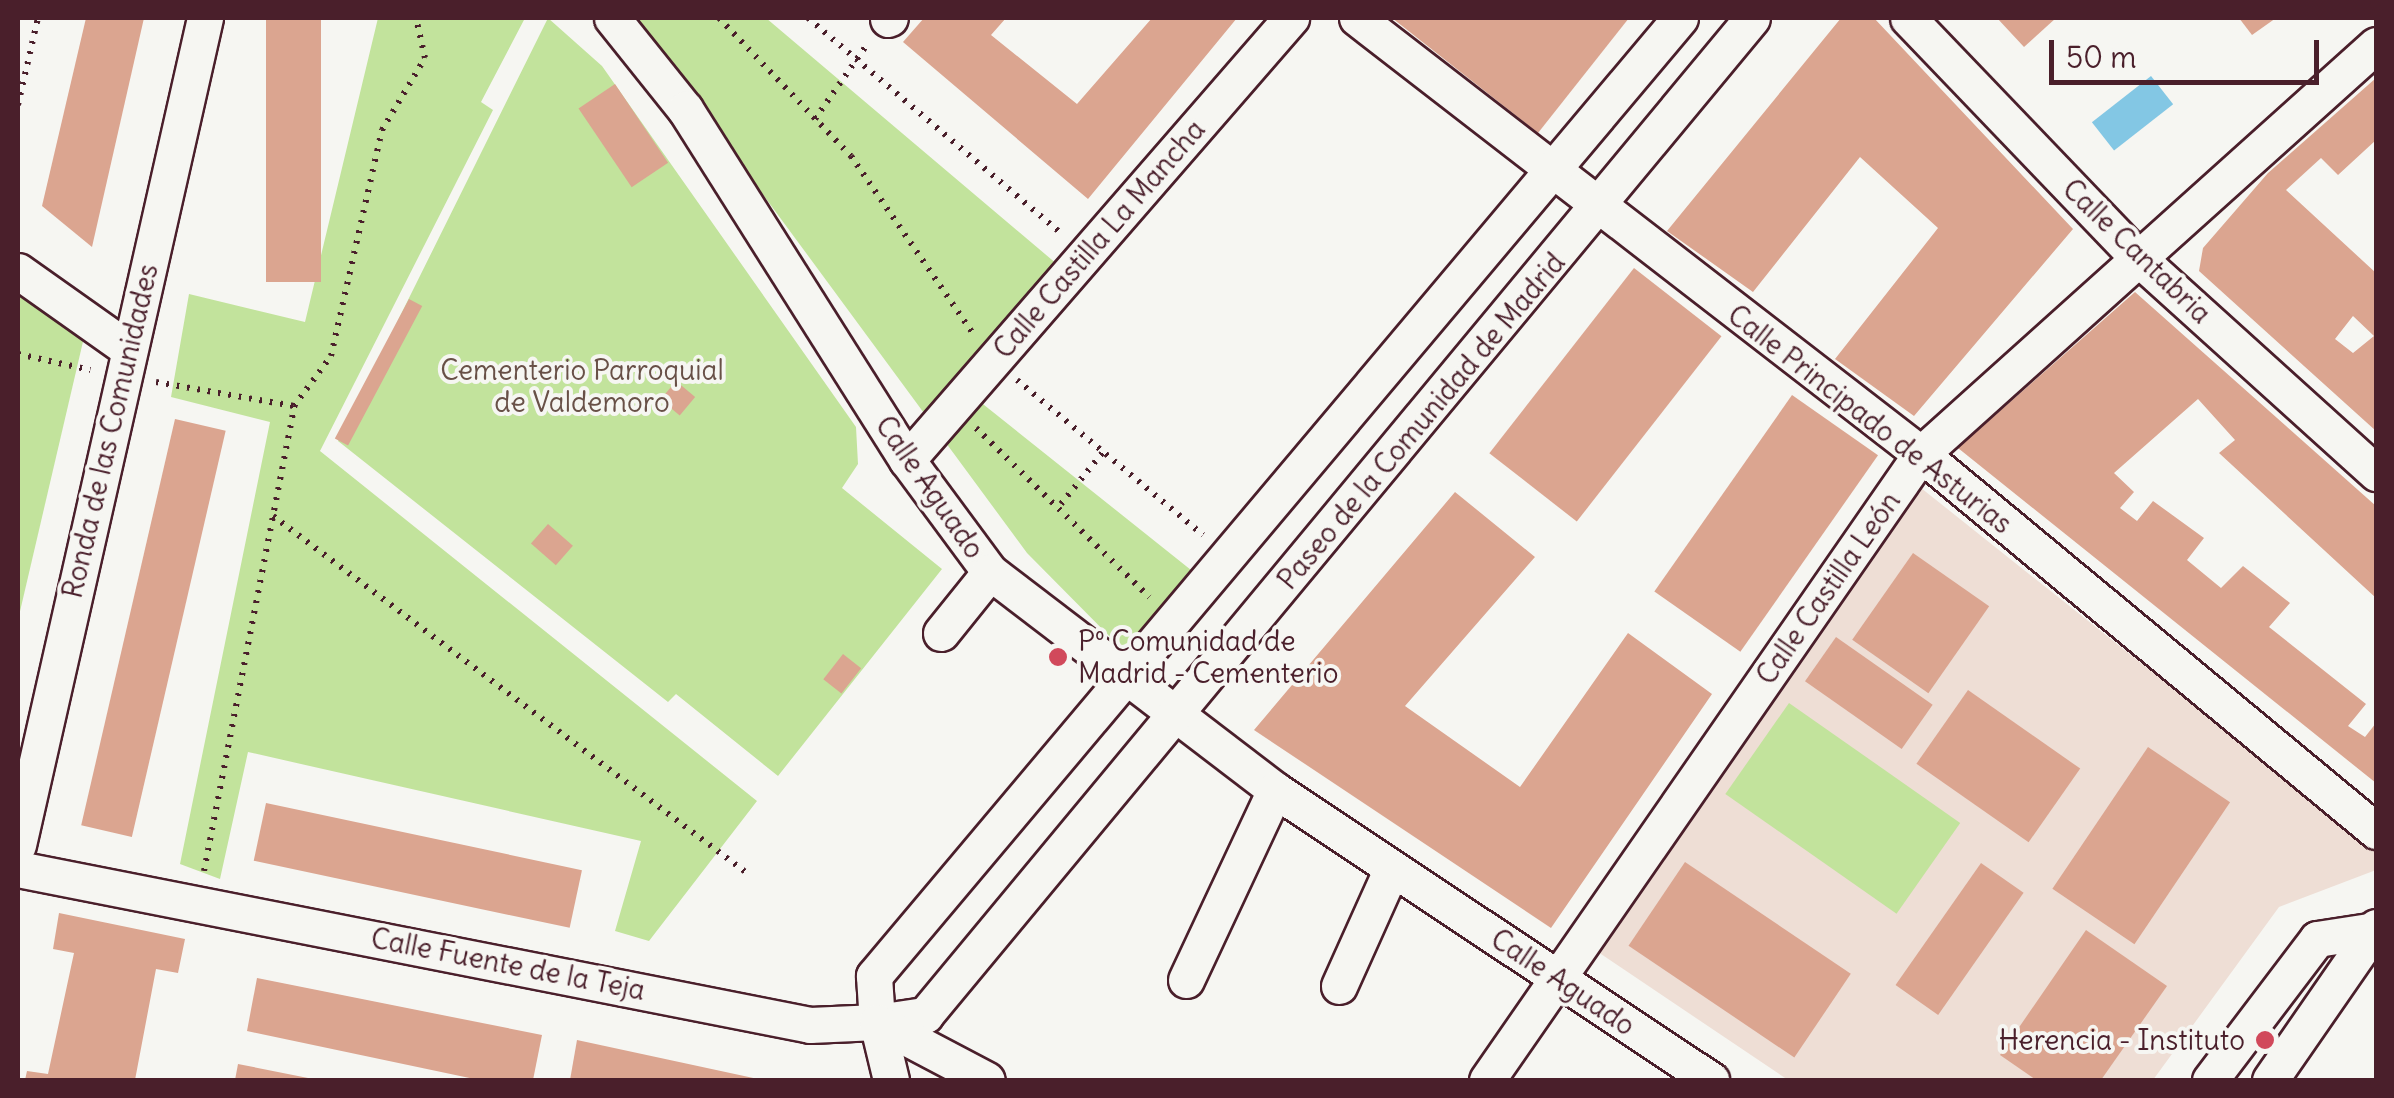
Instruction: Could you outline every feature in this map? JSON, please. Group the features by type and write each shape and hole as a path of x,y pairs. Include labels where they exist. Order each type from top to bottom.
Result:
{"street":[{"name":"Ronda de las Comunidades","path":"18,844 205,18"},
{"name":"Calle Aguado","path":"612,18 685,109 907,460 990,572 1276,790 1711,1080"},
{"name":"Calle Castilla La Mancha","path":"907,460 1290,18"},
{"name":"Calle Principado de Asturias","path":"1357,18 1552,169 1597,210 1920,454 2376,830"},
{"path":"891,1080 877,1022 874,976 1680,18"},
{"name":"Paseo de la Comunidad de Madrid","path":"877,1022 925,1014 1597,210 1752,18"},
{"name":"Calle Cantabria","path":"1908,18 2136,256 2376,473"},
{"name":"Calle Castilla León","path":"1487,1080 1920,454 2136,256 2376,45"},
{"path":"18,271 125,362"},
{"path":"941,633 990,572"},
{"path":"1186,980 1276,790"},
{"path":"1340,986 1392,868"},
{"name":"Calle Fuente de la Teja","path":"18,869 810,1024 877,1022 987,1080"},
{"path":"2210,1080 2316,939 2376,928"},
{"path":"2270,1080 2376,928"}],"path":[{"path":"18,105 38,18"},
{"path":"198,902 294,406 331,356 382,130 425,58 416,18"},
{"path":"719,18 893,209 993,360 1226,554"},
{"path":"808,18 1086,254"},
{"path":"815,120 856,57"},
{"path":"18,354 125,362 294,406"},
{"path":"952,407 1061,504 1100,556 1174,617"},
{"path":"1061,504 1104,452"},
{"path":"273,516 747,873"}],"shaded area":[{"path":"1916,484 2376,850 2376,870 2279,907 2153,1080 1788,1080 1598,952"}],"green space":[{"path":"378,18 525,18 481,102 493,110 320,451 757,801 649,941 615,931 641,841 248,752 220,879 180,864 270,422 171,397 189,294 305,322"},
{"name":"Cementerio Parroquial de Valdemoro","path":"548,18 602,66 856,427 858,464 842,488 942,569 778,776 676,694 668,702 338,441"},
{"path":"633,18 766,18 1058,265 954,381 1191,570 1124,651 1027,553"},
{"path":"18,284 85,333 18,620"},
{"path":"1789,703 1960,823 1897,914 1725,794"}],"water":[{"path":"2151,76 2173,104 2114,151 2092,122"}],"building":[{"path":"86,18 144,18 92,247 42,206"},
{"path":"266,18 321,18 321,282 266,282"},
{"path":"924,18 1006,18 991,35 1077,104 1152,18 1237,18 1088,199 903,42"},
{"path":"1392,18 1629,18 1538,133"},
{"path":"1841,18 1874,18 2073,229 1914,416 1835,359 1938,228 1860,157 1753,292 1667,231"},
{"path":"1997,18 2056,18 2024,47"},
{"path":"2239,18 2276,18 2252,35"},
{"path":"2376,78 2376,140 2338,175 2321,158 2286,190 2376,273 2376,431 2199,271 2203,248 2268,173","holes":["2353,316 2374,336 2353,353 2335,339"]},
{"path":"615,84 668,163 632,187 579,109"},
{"path":"1634,268 1721,336 1577,522 1489,453"},
{"path":"2135,292 2376,506 2376,598 2219,453 2235,440 2198,399 2114,473 2134,492 2120,508 2137,521 2153,501 2204,538 2187,560 2221,588 2243,566 2290,603 2269,627 2366,704 2348,726 2365,737 2376,723 2376,783 1958,448"},
{"path":"409,299 422,306 348,446 335,439"},
{"path":"676,381 695,397 680,415 661,399"},
{"path":"1792,395 1878,455 1740,652 1654,592"},
{"path":"175,419 226,431 132,837 81,825"},
{"path":"1455,492 1535,557 1405,706 1520,787 1628,633 1712,694 1551,928 1254,730"},
{"path":"548,524 573,546 556,565 531,544"},
{"path":"1913,553 1989,606 1928,693 1852,640"},
{"path":"1836,637 1933,705 1902,749 1805,681"},
{"path":"843,654 861,668 841,693 823,679"},
{"path":"1968,690 2080,769 2029,842 1916,764"},
{"path":"2148,747 2230,802 2134,944 2052,889"},
{"path":"266,803 582,870 570,928 254,861"},
{"path":"1685,862 1851,974 1794,1058 1629,946"},
{"path":"1981,863 2024,893 1938,1015 1896,985"},
{"path":"59,913 185,939 178,973 156,969 135,1080 25,1080 27,1071 48,1074 74,953 53,949"},
{"path":"2086,930 2167,986 2101,1080 2036,1080 2000,1055"},
{"path":"257,978 542,1035 533,1080 479,1080 247,1031"},
{"path":"577,1040 758,1079 758,1080 570,1080"},
{"path":"238,1064 313,1079 313,1080 235,1080"}],"place":[{"name":"Pº Comunidad de Madrid - Cementerio","path":"1058,657"},
{"name":"Herencia - Instituto","path":"2265,1040"}]}
